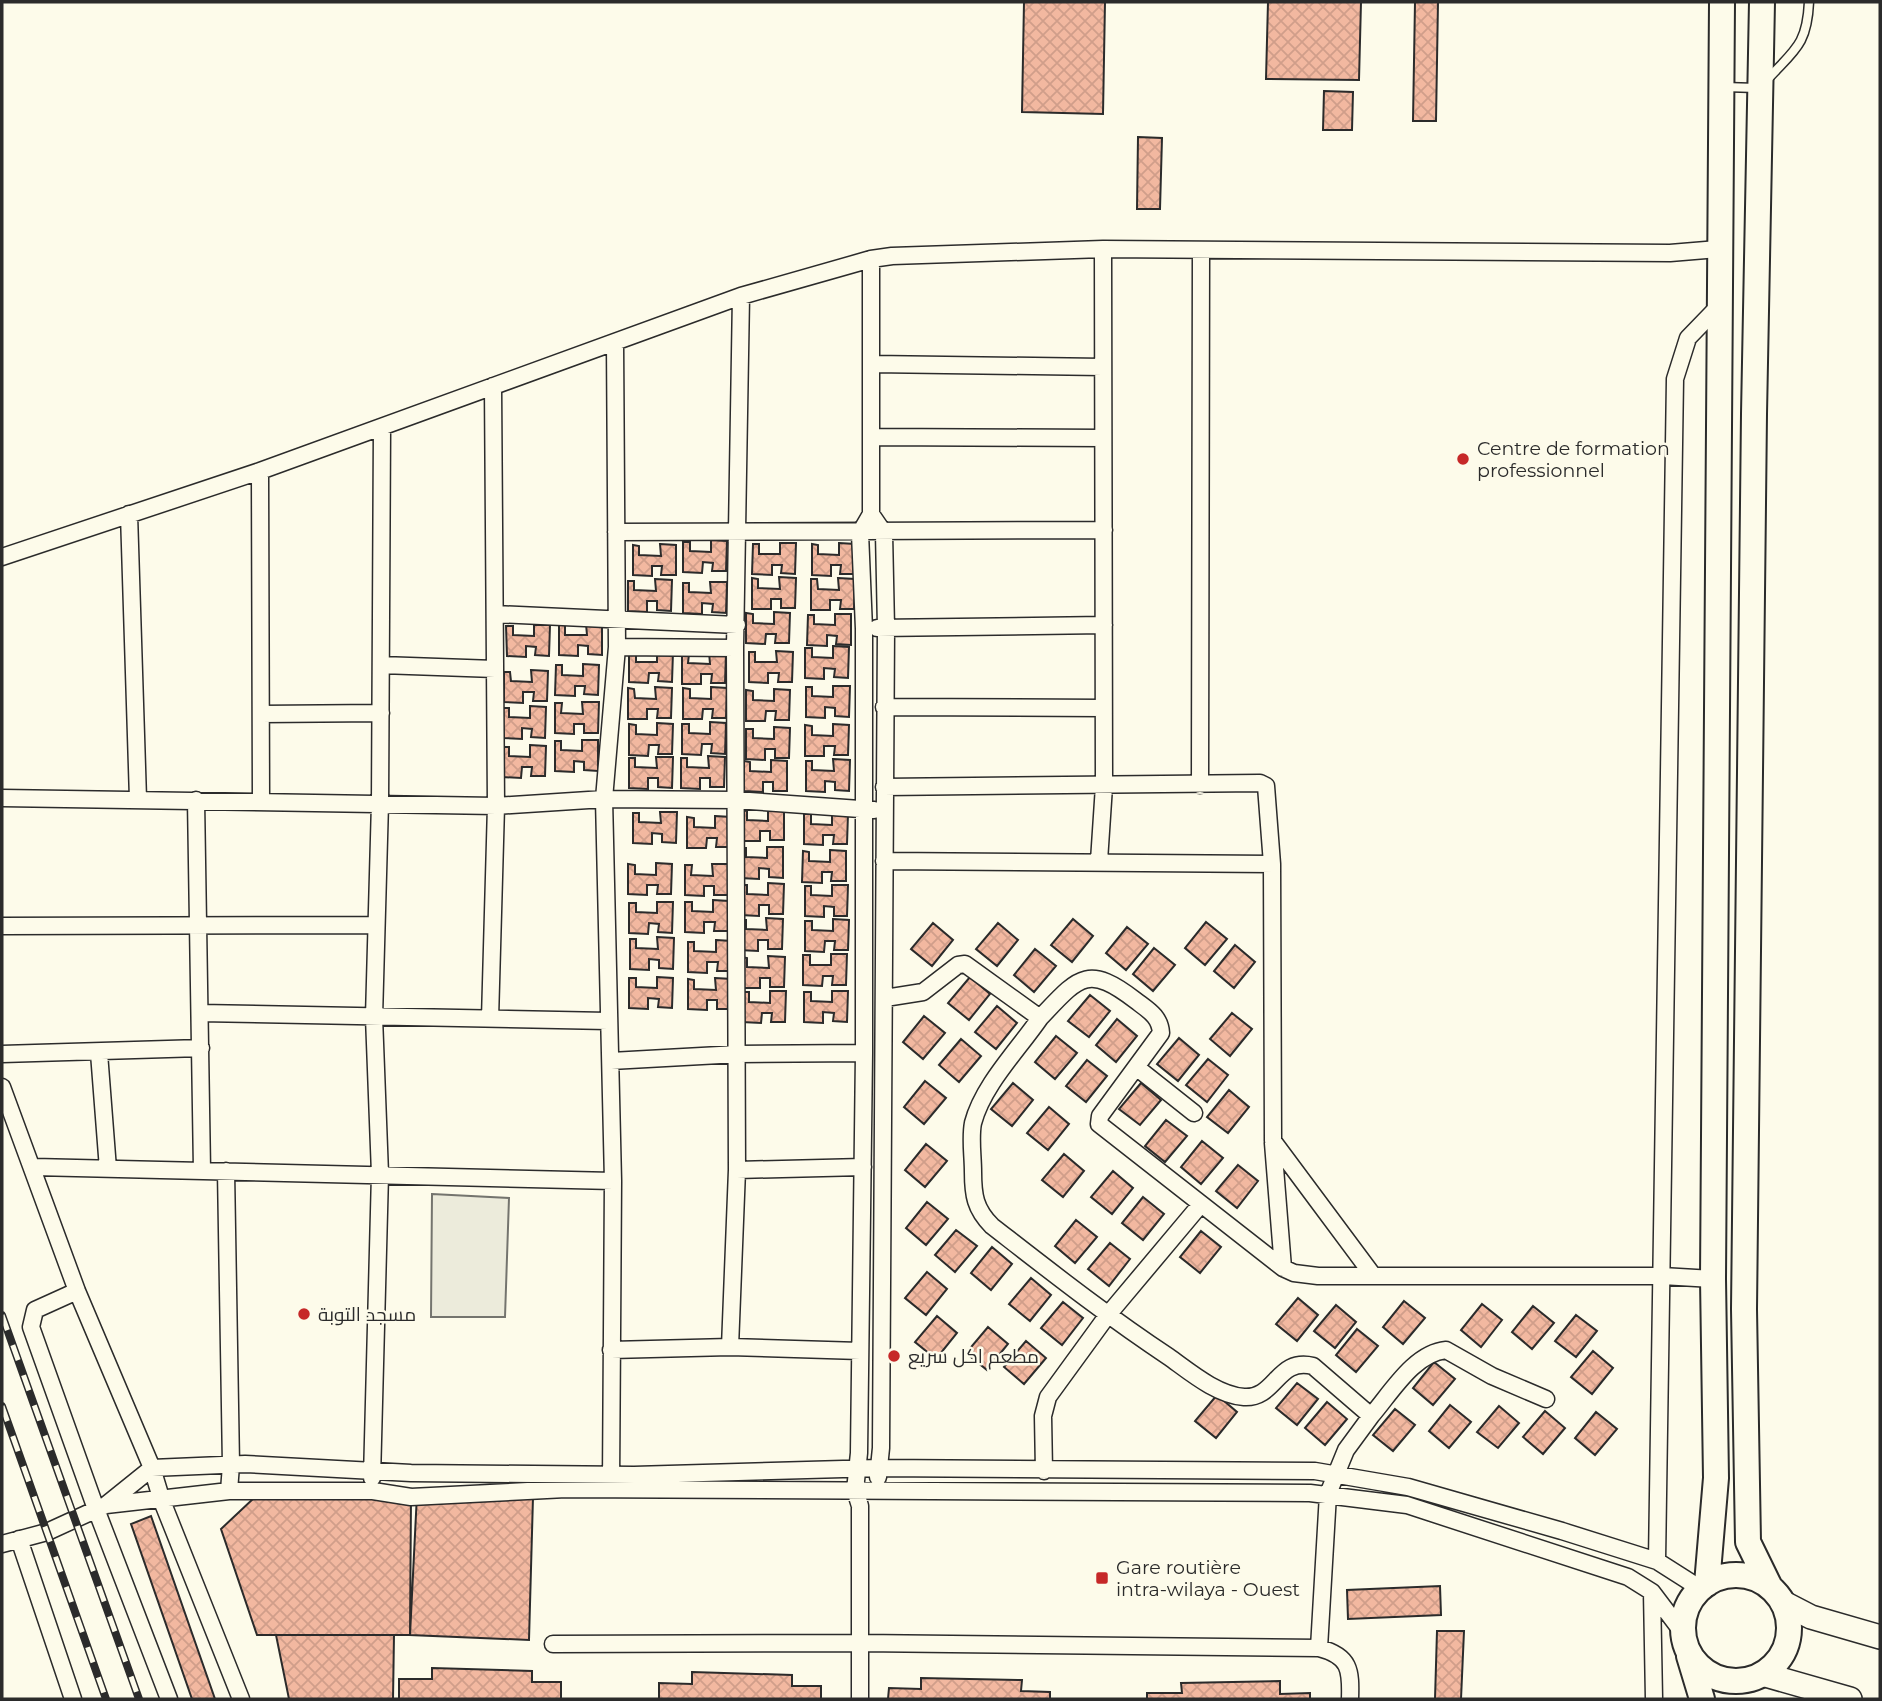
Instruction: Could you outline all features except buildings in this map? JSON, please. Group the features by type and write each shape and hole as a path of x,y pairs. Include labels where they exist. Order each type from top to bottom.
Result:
{"main road":[{"path":"1704,1587 1716,1478 1713,1279 1718,249 1722,2"},
{"path":"1685,1641 1695,1663 1708,1674 1723,1680 1758,1684 1782,1655 1789,1637 1789,1619 1748,1542 1744,1309 1762,2"},
{"path":"1702,1699 1685,1641 1690,1601 1704,1587 1719,1578 1737,1575 1755,1578 1776,1594"}],"street":[{"path":"2,557 260,471 741,296 871,259 892,256 1103,250 1670,253 1718,249"},
{"path":"1099,861 1104,786 1103,250"},
{"path":"1200,785 1201,251"},
{"path":"860,1699 857,1469 864,1053 864,629 860,533 872,514 871,259"},
{"path":"730,1348 737,1170 735,648 741,296"},
{"path":"1657,1561 1675,379 1688,338 1718,307"},
{"path":"611,1482 613,1181 604,799 617,648 615,342"},
{"path":"873,364 1103,367"},
{"path":"490,1019 496,806 493,386"},
{"path":"373,1490 380,1174 374,1017 380,803 382,427"},
{"path":"873,437 1103,438"},
{"path":"260,471 261,801"},
{"path":"130,514 138,799"},
{"path":"872,514 884,533 886,628 885,998 879,1468 875,1490"},
{"path":"616,532 1104,530"},
{"path":"495,614 737,625"},
{"path":"864,629 1104,625"},
{"path":"617,648 735,648"},
{"path":"381,665 495,669"},
{"path":"884,707 1102,708"},
{"path":"261,714 381,713"},
{"path":"884,787 1260,783 1266,786 1272,864 1273,1141 1283,1268"},
{"path":"2,797 496,806 604,799 735,800 884,810"},
{"path":"196,800 202,1170"},
{"path":"884,860 1272,864"},
{"path":"2,926 376,925"},
{"path":"885,998 923,992 958,965 965,964 1040,1018"},
{"path":"1371,1416 1313,1366 1302,1363 1289,1366 1268,1388 1255,1396 1243,1397 1214,1387 1107,1316 992,1226 977,1208 973,1193 972,1126 977,1112 988,1091 1040,1018 1071,985 1100,977 1112,982 1155,1016 1161,1025 1161,1033 1100,1116 1099,1124 1283,1268 1294,1273 1318,1276 1662,1276 1713,1279"},
{"path":"200,1013 608,1021"},
{"path":"2,1054 201,1048"},
{"path":"99,1053 108,1168"},
{"path":"611,1060 738,1054 864,1053"},
{"path":"1136,1067 1194,1113"},
{"path":"2,1087 34,1167 77,1291 152,1468 162,1501 241,1699"},
{"path":"1273,1141 1372,1274"},
{"path":"34,1167 613,1181"},
{"path":"737,1170 863,1167"},
{"path":"226,1171 231,1465 229,1491"},
{"path":"1044,1471 1043,1416 1048,1397 1107,1316 1201,1204"},
{"path":"77,1291 35,1310 31,1326 101,1507 169,1699"},
{"path":"611,1350 730,1348 860,1351"},
{"path":"1319,1648 1328,1494 1334,1473 1346,1450 1371,1416 1417,1363 1437,1351 1454,1353 1492,1376 1546,1399"},
{"path":"2,1544 47,1532 101,1507 152,1468 231,1465 372,1469 858,1498 875,1490 1328,1494 1407,1506 1628,1577 1652,1592 1685,1641"},
{"path":"101,1507 229,1491 373,1490 411,1497 611,1482 879,1468 1044,1471 1213,1468 1334,1473 1408,1487 1657,1561 1704,1587"},
{"path":"19,1539 73,1699"},
{"path":"1652,1592 1654,1699"},
{"path":"1776,1594 1811,1616 1880,1637"},
{"path":"552,1644 861,1643 1319,1648 1334,1652 1343,1660 1351,1680 1350,1699"},
{"path":"1758,1684 1850,1699"}],"lane":[{"path":"1721,87 1760,88 1804,38 1808,28 1809,2"}],"shaded area":[{"path":"432,1194 509,1198 505,1317 431,1317"}],"railway":[{"path":"2,1315 139,1699"},
{"path":"2,1406 106,1699"}],"place":[{"name":"Centre de formation professionnel","path":"1463,459"},
{"name":"مسجد التوبة","path":"304,1314"},
{"name":"مطعم اكل سريع","path":"894,1356"},
{"name":"Gare routière intra-wilaya - Ouest","path":"1102,1578"}]}
